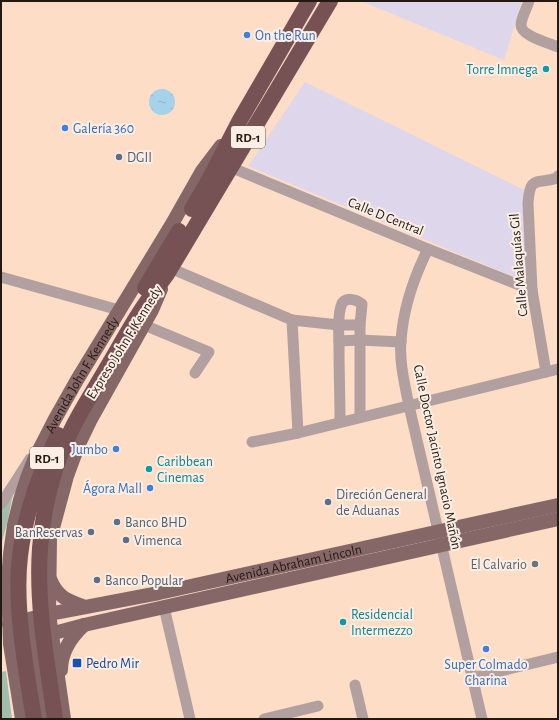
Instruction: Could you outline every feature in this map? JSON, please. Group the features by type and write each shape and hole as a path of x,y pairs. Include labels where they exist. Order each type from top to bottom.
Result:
{"highway":[{"name":"Expreso John F. Kennedy","path":"34,719 21,625 18,582 20,557 30,505 40,476 61,430 209,180 235,129 308,1"},
{"name":"Expreso John F. Kennedy","path":"55,719 40,607 39,574 42,526 53,475 68,437 144,305 169,271 330,1"}],"main road":[{"name":"Avenida John F. Kennedy","path":"22,719 7,667 5,625 11,544 20,500 34,460 54,420 172,224 202,170 235,129"},
{"name":"Avenida John F. Kennedy","path":"64,719 49,614 50,539 66,476 78,446 91,419 152,310 169,271"},
{"path":"1,560 20,500"},
{"name":"Avenida Abraham Lincoln","path":"5,625 49,614 159,593 558,505"},
{"name":"Avenida Abraham Lincoln","path":"6,646 84,625 558,519"},
{"path":"11,544 15,561 24,565 36,565 41,562 45,556 50,539"},
{"path":"49,576 54,588 64,599 86,607"},
{"path":"28,620 44,719"},
{"path":"60,690 61,663 64,652 75,633 84,625"},
{"path":"7,667 28,679 41,698"}],"street":[{"path":"529,1 521,28 526,34 558,47"},
{"name":"Calle D Central","path":"230,167 428,249 532,290"},
{"name":"Calle Malaquías Gil","path":"546,372 532,290 528,190 538,181 552,180 558,176"},
{"name":"Calle Doctor Jacinto Ignacio Mañón","path":"428,249 420,266 409,300 401,342 402,364 409,406 482,719"},
{"path":"169,271 292,320 339,325 360,325"},
{"path":"1,276 119,310"},
{"path":"340,422 339,325 341,305 348,300 357,300 362,304 360,325 360,417"},
{"path":"292,320 298,433"},
{"path":"144,325 209,352 195,373"},
{"path":"339,341 360,340 401,342"},
{"path":"252,442 298,433 558,369"},
{"path":"1,504 54,420"},
{"path":"164,607 190,719"},
{"path":"472,678 558,657"},
{"path":"355,685 363,719"},
{"path":"264,719 285,717 318,706"}],"shaded area":[{"path":"361,1 522,1 504,60"},
{"path":"305,82 524,190 527,282 248,166"}],"green space":[{"path":"13,493 8,520 1,545 1,506"},
{"path":"6,671 12,719 1,719 1,672"}],"water":[{"path":"162,89 171,93 175,102 171,111 162,115 153,111 149,102 153,93"}],"place":[{"name":"On the Run","path":"247,35"},
{"name":"Torre Imnega","path":"546,69"},
{"name":"Galería 360","path":"65,128"},
{"name":"DGII","path":"119,157"},
{"name":"Jumbo","path":"116,449"},
{"name":"Caribbean Cinemas","path":"149,469"},
{"name":"Ágora Mall","path":"150,488"},
{"name":"Direción General de Aduanas","path":"328,502"},
{"name":"Banco BHD","path":"117,522"},
{"name":"BanReservas","path":"91,532"},
{"name":"Vimenca","path":"126,540"},
{"name":"El Calvario","path":"535,564"},
{"name":"Banco Popular","path":"97,580"},
{"name":"Residencial Intermezzo","path":"343,622"},
{"name":"Super Colmado Charina","path":"486,649"},
{"name":"Pedro Mir","path":"77,663"}]}
